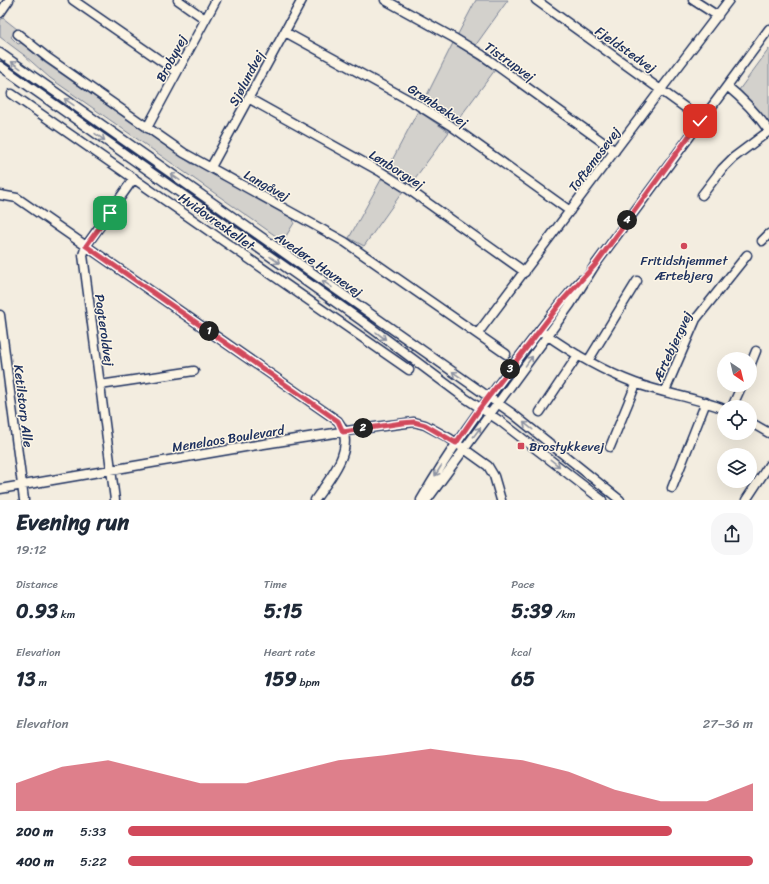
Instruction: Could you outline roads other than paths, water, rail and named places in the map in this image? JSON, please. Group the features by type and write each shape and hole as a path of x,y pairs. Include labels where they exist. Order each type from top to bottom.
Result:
{"street":[{"path":"0,13 9,0"},
{"path":"73,0 177,72"},
{"path":"178,0 205,19"},
{"name":"Brobyvej","path":"147,128 216,0"},
{"name":"Sjølundvej","path":"211,168 302,0"},
{"name":"Tistrupvej","path":"385,0 482,55 615,151"},
{"name":"Fjeldstedvej","path":"536,0 701,119"},
{"path":"693,0 718,16"},
{"name":"Toftemosevej","path":"478,334 661,89 730,0"},
{"path":"427,500 548,336 570,305 595,265 701,119 769,29"},
{"name":"Grønbækvej","path":"284,32 418,105 450,126 570,212"},
{"name":"Langåvej","path":"18,34 48,58 184,153 345,242 506,354"},
{"name":"Avedøre Havnevej","path":"0,53 498,404 558,449 620,500"},
{"name":"Avedøre Havnevej","path":"0,66 362,321 602,500"},
{"path":"702,195 728,163 769,131 755,112 727,86"},
{"name":"Hvidovreskellet","path":"12,94 409,370"},
{"name":"Lønborgvej","path":"248,98 381,172 408,189 525,272"},
{"path":"86,246 134,178"},
{"path":"0,195 17,198 338,421 343,432 344,450 340,464 315,500"},
{"path":"762,241 769,234"},
{"name":"Pagteroldvej","path":"86,246 83,255 115,500"},
{"name":"Ærtebjergvej","path":"665,391 696,319 747,255"},
{"path":"421,500 456,443 488,397 563,300 595,265"},
{"path":"588,361 637,281"},
{"name":"Ketilstorp Alle","path":"0,315 2,346 24,500"},
{"name":"Ærtebjergvej","path":"540,330 588,361 636,384 706,402 717,406"},
{"path":"540,412 578,355"},
{"path":"100,385 194,371"},
{"name":"Ærtebjergvej","path":"610,447 636,384"},
{"path":"672,488 706,402"},
{"name":"Menelaos Boulevard","path":"0,489 251,446 414,422 425,425 456,443 488,466 494,476 501,500"},
{"path":"757,426 769,433"},
{"path":"746,500 769,465"}],"place":[{"name":"Fritidshjemmet Ærtebjerg","path":"684,246"},
{"name":"Brostykkevej","path":"521,446"}]}
